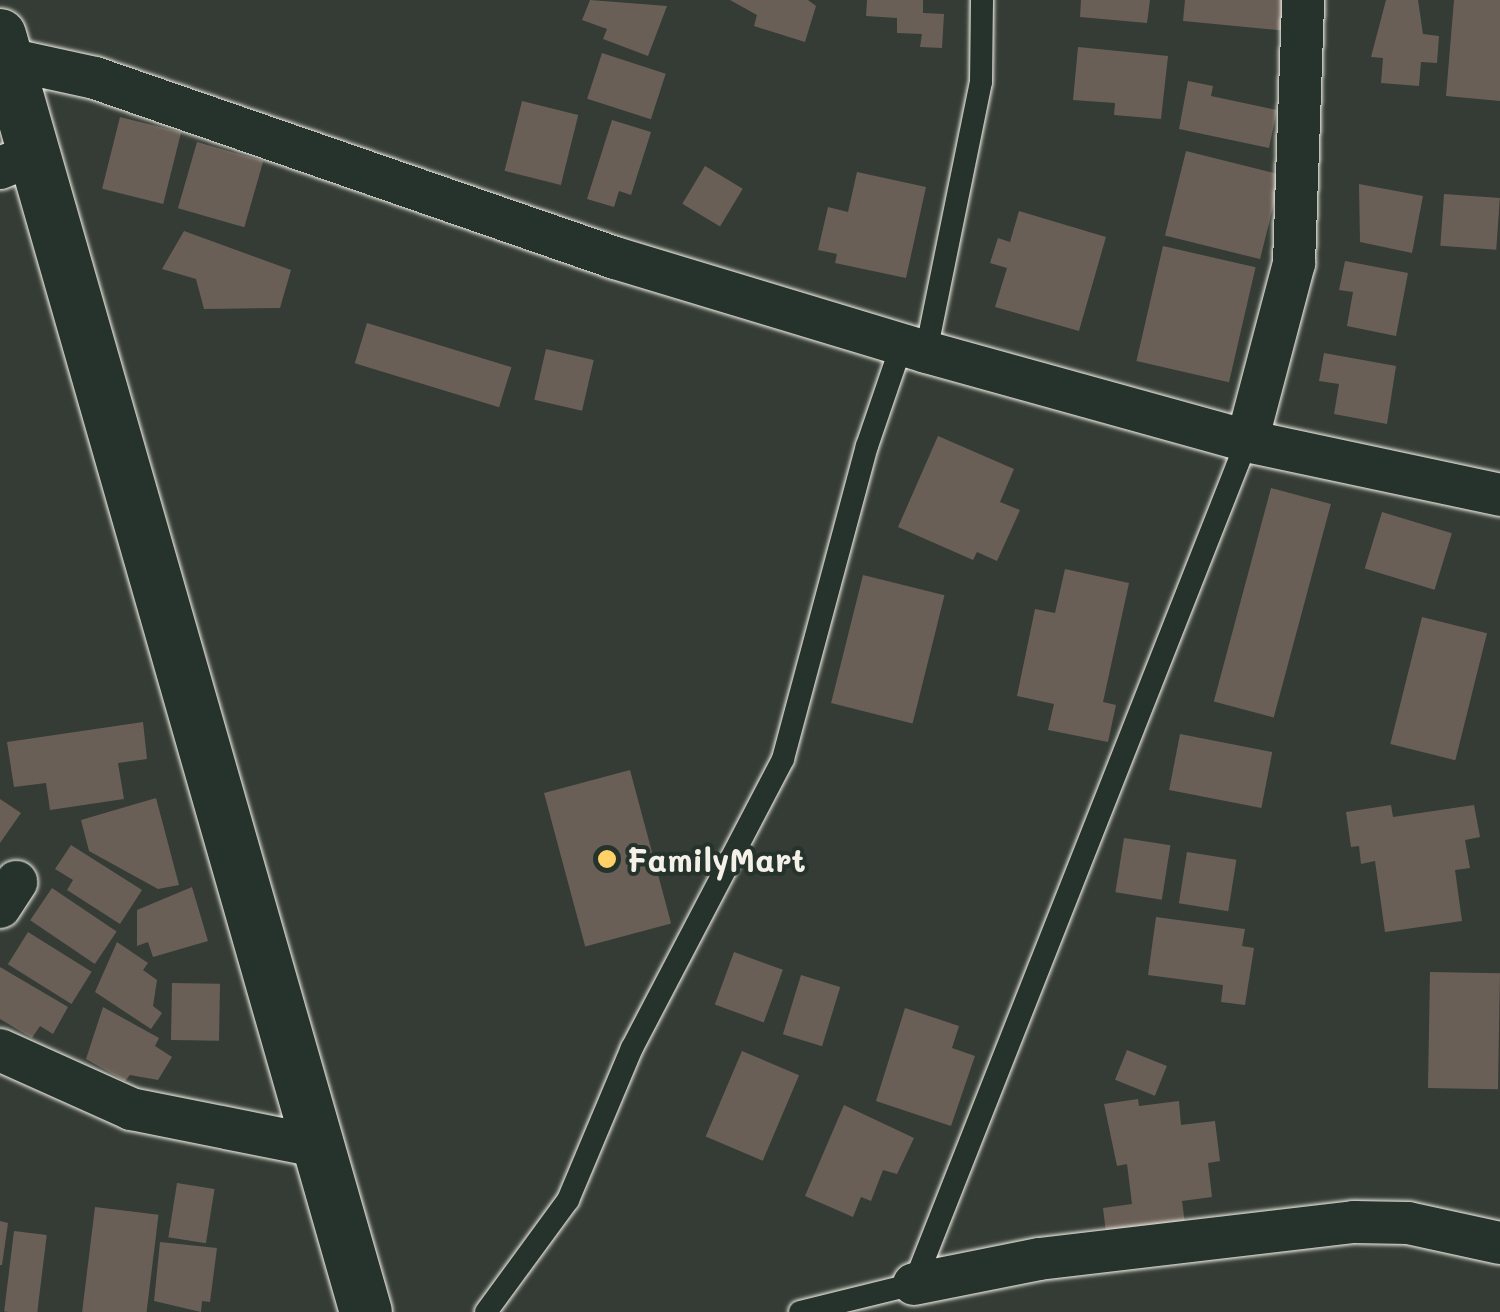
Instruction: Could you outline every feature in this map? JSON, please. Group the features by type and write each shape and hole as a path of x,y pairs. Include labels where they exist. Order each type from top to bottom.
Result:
{"street":[{"path":"1247,441 1294,263 1304,0"},
{"path":"366,1312 17,161 4,47 615,258 914,348 1247,441 1500,495"},
{"path":"0,1050 131,1109 317,1146"},
{"path":"914,1284 1038,1258 1354,1222 1408,1223 1500,1242"}],"lane":[{"path":"486,1312 568,1200 632,1048 783,759 867,446 914,348 981,82 982,0"},
{"path":"800,1312 914,1284 1247,441"}],"building":[{"path":"590,0 667,6 648,56 603,39 607,29 582,20"},
{"path":"730,0 808,0 816,6 805,42 754,26 757,15"},
{"path":"867,0 923,0 923,13 944,14 942,48 920,47 922,34 897,33 897,18 866,16"},
{"path":"1081,0 1150,0 1147,23 1080,17"},
{"path":"1185,0 1291,0 1288,31 1183,21"},
{"path":"1386,0 1418,0 1423,34 1439,36 1437,63 1421,62 1419,86 1381,83 1383,58 1371,57"},
{"path":"1454,0 1500,0 1500,101 1446,96"},
{"path":"1078,47 1168,56 1161,119 1114,115 1115,103 1073,100"},
{"path":"602,53 666,74 651,119 587,99"},
{"path":"1188,81 1213,86 1211,96 1277,110 1269,148 1179,129"},
{"path":"522,101 578,115 561,185 505,171"},
{"path":"120,117 181,132 163,204 102,189"},
{"path":"612,120 651,132 631,195 619,191 614,207 587,199"},
{"path":"197,142 263,161 244,227 178,208"},
{"path":"1186,151 1281,175 1260,259 1165,235"},
{"path":"705,166 743,189 720,226 682,204"},
{"path":"857,172 926,187 906,278 835,263 837,254 818,250 828,207 848,212"},
{"path":"1359,184 1423,196 1412,253 1360,242"},
{"path":"1444,194 1500,198 1496,250 1440,246"},
{"path":"1019,211 1106,237 1079,331 995,307 1007,268 990,263 998,238 1010,242"},
{"path":"184,231 291,270 280,308 204,309 196,279 162,269"},
{"path":"1163,246 1256,267 1229,382 1136,361"},
{"path":"1345,261 1408,273 1396,336 1347,326 1353,292 1339,290"},
{"path":"367,323 511,367 499,407 355,363"},
{"path":"546,349 594,360 582,411 534,400"},
{"path":"1324,353 1396,366 1387,424 1334,414 1339,384 1319,381"},
{"path":"938,436 1014,469 1000,502 1020,510 997,561 977,552 973,560 898,527"},
{"path":"1271,488 1331,504 1274,718 1214,701"},
{"path":"1382,512 1452,533 1435,590 1365,568"},
{"path":"1065,569 1129,583 1103,702 1116,705 1108,742 1048,730 1054,704 1017,696 1035,609 1055,613"},
{"path":"863,575 945,595 913,723 831,703"},
{"path":"1422,617 1487,633 1455,760 1390,744"},
{"path":"143,722 147,759 118,763 124,799 50,810 46,783 14,787 7,742"},
{"path":"1180,734 1272,752 1261,808 1169,790"},
{"name":"FamilyMart","path":"630,770 671,924 585,947 544,793"},
{"path":"156,798 179,885 158,889 89,851 81,820"},
{"path":"0,799 21,813 0,843"},
{"path":"1391,805 1393,817 1474,805 1480,837 1465,840 1470,868 1455,870 1462,921 1385,932 1375,861 1361,864 1359,846 1351,847 1346,812"},
{"path":"1124,838 1170,845 1162,900 1115,892"},
{"path":"71,845 142,890 120,924 67,890 73,880 55,869"},
{"path":"1187,852 1236,860 1228,911 1179,903"},
{"path":"192,887 208,941 153,957 148,942 137,946 137,910"},
{"path":"52,888 117,932 95,964 30,920"},
{"path":"1156,917 1245,929 1242,946 1254,948 1245,1005 1221,1002 1223,985 1148,975"},
{"path":"28,932 92,972 71,1004 8,964"},
{"path":"117,942 148,963 143,970 157,980 153,1006 162,1013 151,1029 95,992"},
{"path":"734,952 783,970 764,1022 715,1005"},
{"path":"0,967 68,1007 53,1034 40,1026 32,1038 0,1019"},
{"path":"1430,972 1500,973 1498,1089 1428,1088"},
{"path":"801,975 840,987 822,1046 783,1034"},
{"path":"172,983 220,984 219,1041 171,1040"},
{"path":"103,1007 159,1038 155,1046 172,1057 158,1080 130,1075 125,1081 86,1059"},
{"path":"905,1008 959,1026 952,1048 975,1056 951,1126 876,1101"},
{"path":"1127,1050 1167,1066 1155,1096 1115,1080"},
{"path":"742,1051 799,1075 763,1161 706,1137"},
{"path":"1138,1099 1139,1106 1179,1101 1181,1125 1215,1121 1220,1161 1208,1163 1212,1197 1182,1201 1185,1224 1106,1233 1103,1208 1132,1204 1127,1164 1117,1166 1104,1104"},
{"path":"844,1105 914,1138 897,1174 883,1170 871,1201 861,1197 853,1217 805,1196"},
{"path":"177,1183 215,1189 206,1243 168,1237"},
{"path":"95,1207 159,1215 147,1312 82,1312"},
{"path":"0,1221 8,1223 2,1265 0,1265"},
{"path":"14,1231 47,1235 37,1312 4,1311"},
{"path":"160,1242 217,1248 210,1302 202,1301 201,1312 154,1301"}],"place":[{"name":"FamilyMart","path":"607,859"}]}
